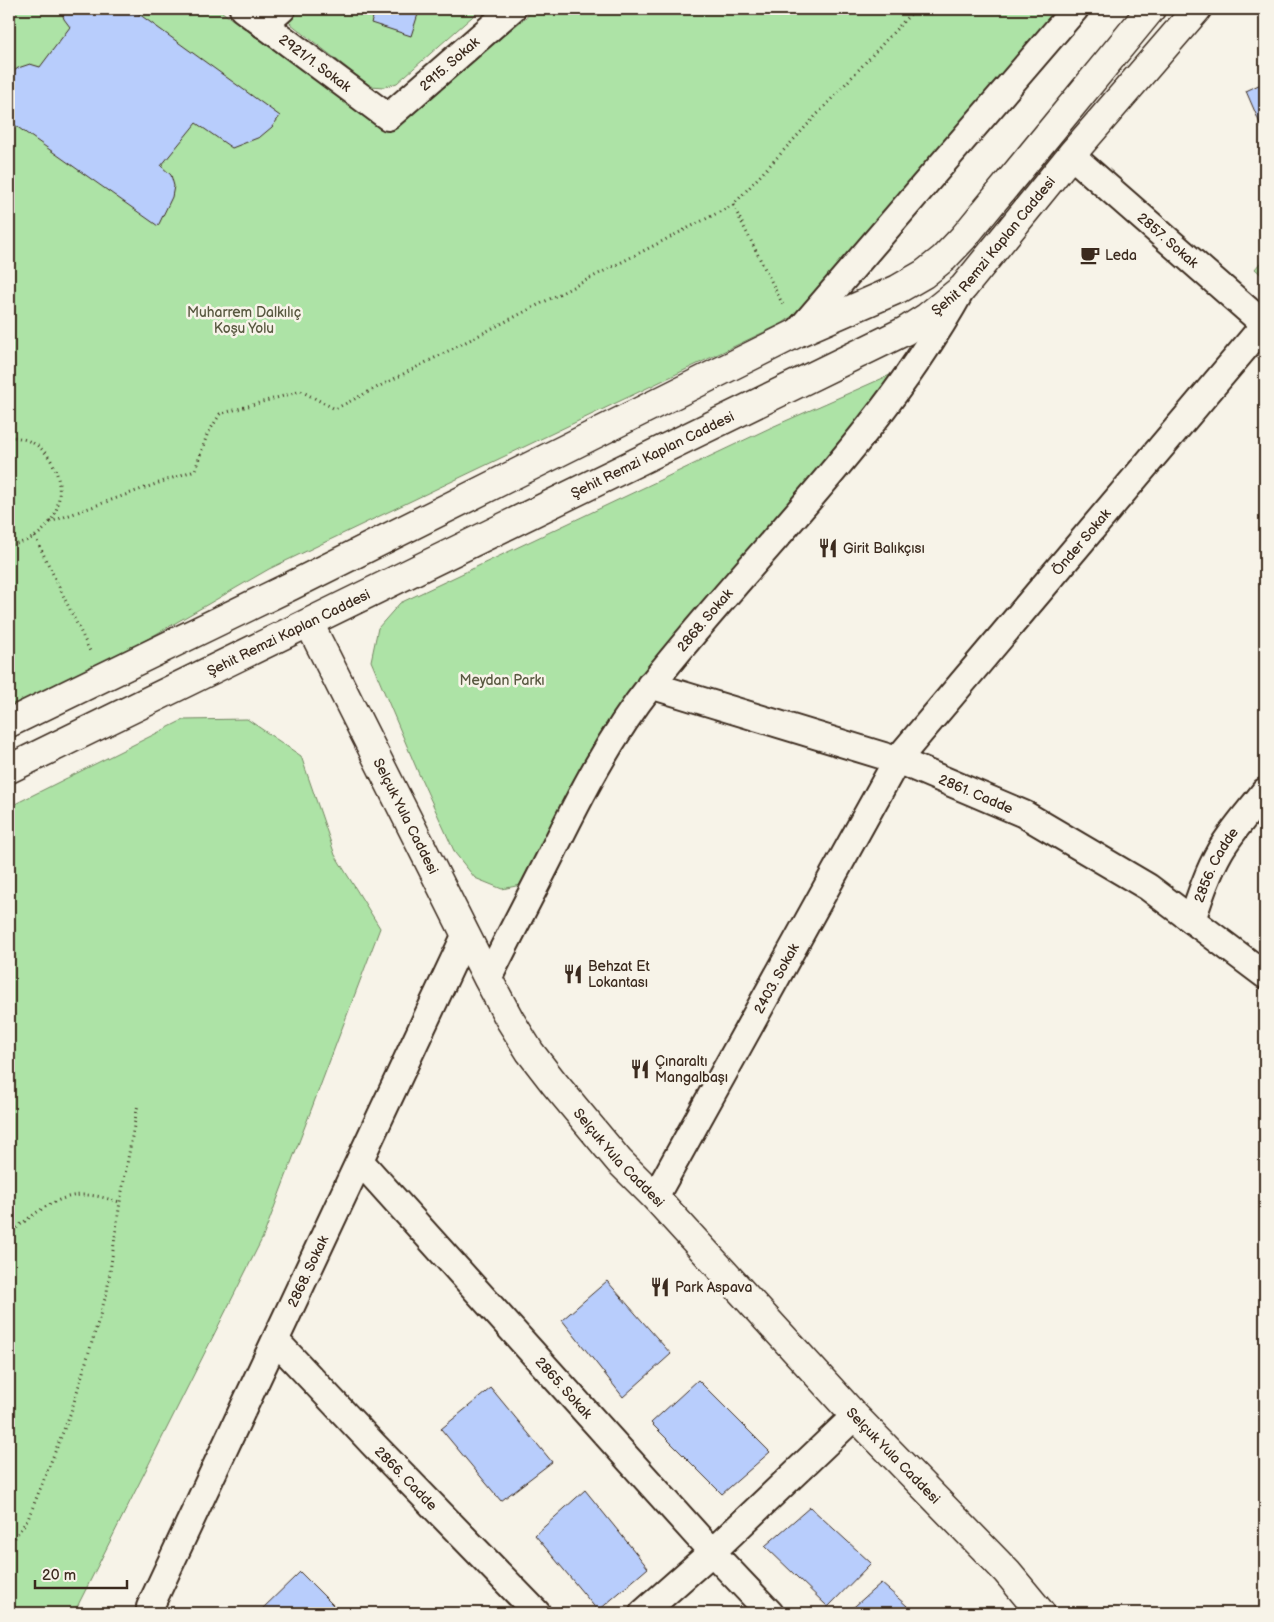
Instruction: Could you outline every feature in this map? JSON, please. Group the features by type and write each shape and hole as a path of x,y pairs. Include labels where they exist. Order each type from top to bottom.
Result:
{"main road":[{"name":"Şehit Remzi Kaplan Caddesi","path":"9,723 291,586 797,333 898,289 924,274 944,258 969,231 1151,9"},
{"name":"Şehit Remzi Kaplan Caddesi","path":"9,769 905,331 927,318 963,288 1071,155 1197,9"},
{"name":"Selçuk Yula Caddesi","path":"291,586 465,936 510,1020 530,1052 619,1161 655,1197 855,1416 1007,1572 1041,1613"}],"street":[{"name":"2921/1. Sokak","path":"243,9 273,17 388,117"},
{"name":"2915. Sokak","path":"388,117 512,9"},
{"path":"797,333 1075,9"},
{"name":"2857. Sokak","path":"1071,155 1265,325"},
{"name":"2868. Sokak","path":"488,979 589,780 612,741 650,686 870,425 948,315 963,288"},
{"name":"Önder Sokak","path":"897,760 1265,325"},
{"name":"2861. Cadde","path":"650,686 897,760 1024,814 1148,887 1265,975"},
{"name":"2403. Sokak","path":"655,1197 897,760"},
{"name":"2856. Cadde","path":"1192,920 1204,885 1221,850 1265,792"},
{"name":"2868. Sokak","path":"150,1607 465,936"},
{"name":"2865. Sokak","path":"360,1161 712,1552 770,1613"},
{"name":"2866. Cadde","path":"276,1341 537,1613"},
{"path":"643,1613 712,1552 855,1416"}],"path":[{"path":"50,522 195,470 206,435 220,414 301,391 335,409 733,205 915,9"},
{"path":"733,205 797,333"},
{"path":"9,437 31,442 46,454 55,470 60,487 58,506 50,522 35,537 20,544 9,545"},
{"path":"35,537 103,678"},
{"path":"9,1546 28,1519 72,1412 106,1292 138,1104"},
{"path":"9,1234 32,1216 66,1196 85,1194 120,1202"}],"green space":[{"name":"Muharrem Dalkılıç Koşu Yolu","path":"9,9 218,9 386,132 536,9 1060,9 1024,53 800,310 783,323 269,569 99,667 9,709"},
{"path":"272,9 481,9 397,83 384,87 370,86"},
{"path":"1265,257 1265,278 1255,269"},
{"name":"Meydan Parkı","path":"899,371 625,701 591,751 544,861 530,883 502,889 475,878 455,853 371,661 378,628 400,603 772,427"},
{"path":"247,719 301,756 335,855 380,928 263,1237 74,1613 9,1613 9,807 183,720"}],"building":[{"path":"61,9 132,9 280,116 272,127 260,137 232,148 196,123 161,166 171,175 174,186 172,197 158,226 9,121 9,75 18,68 30,64 40,67 70,27 64,19"},
{"path":"376,9 412,9 419,11 411,36 371,23"},
{"path":"420,9 437,9 436,14"},
{"path":"1265,82 1265,135 1246,91"},
{"path":"607,1281 671,1354 623,1397 562,1320"},
{"path":"698,1380 770,1452 722,1494 651,1423"},
{"path":"491,1388 552,1462 501,1501 441,1429"},
{"path":"585,1490 648,1568 598,1611 535,1535"},
{"path":"810,1507 871,1563 828,1607 765,1546"},
{"path":"300,1572 341,1613 258,1613"},
{"path":"881,1583 915,1613 847,1613"}],"place":[{"name":"Leda","path":"1090,255"},
{"name":"Girit Balıkçısı","path":"828,548"},
{"name":"Behzat Et Lokantası","path":"573,974"},
{"name":"Çınaraltı Mangalbaşı","path":"640,1069"},
{"name":"Park Aspava","path":"660,1287"}]}
